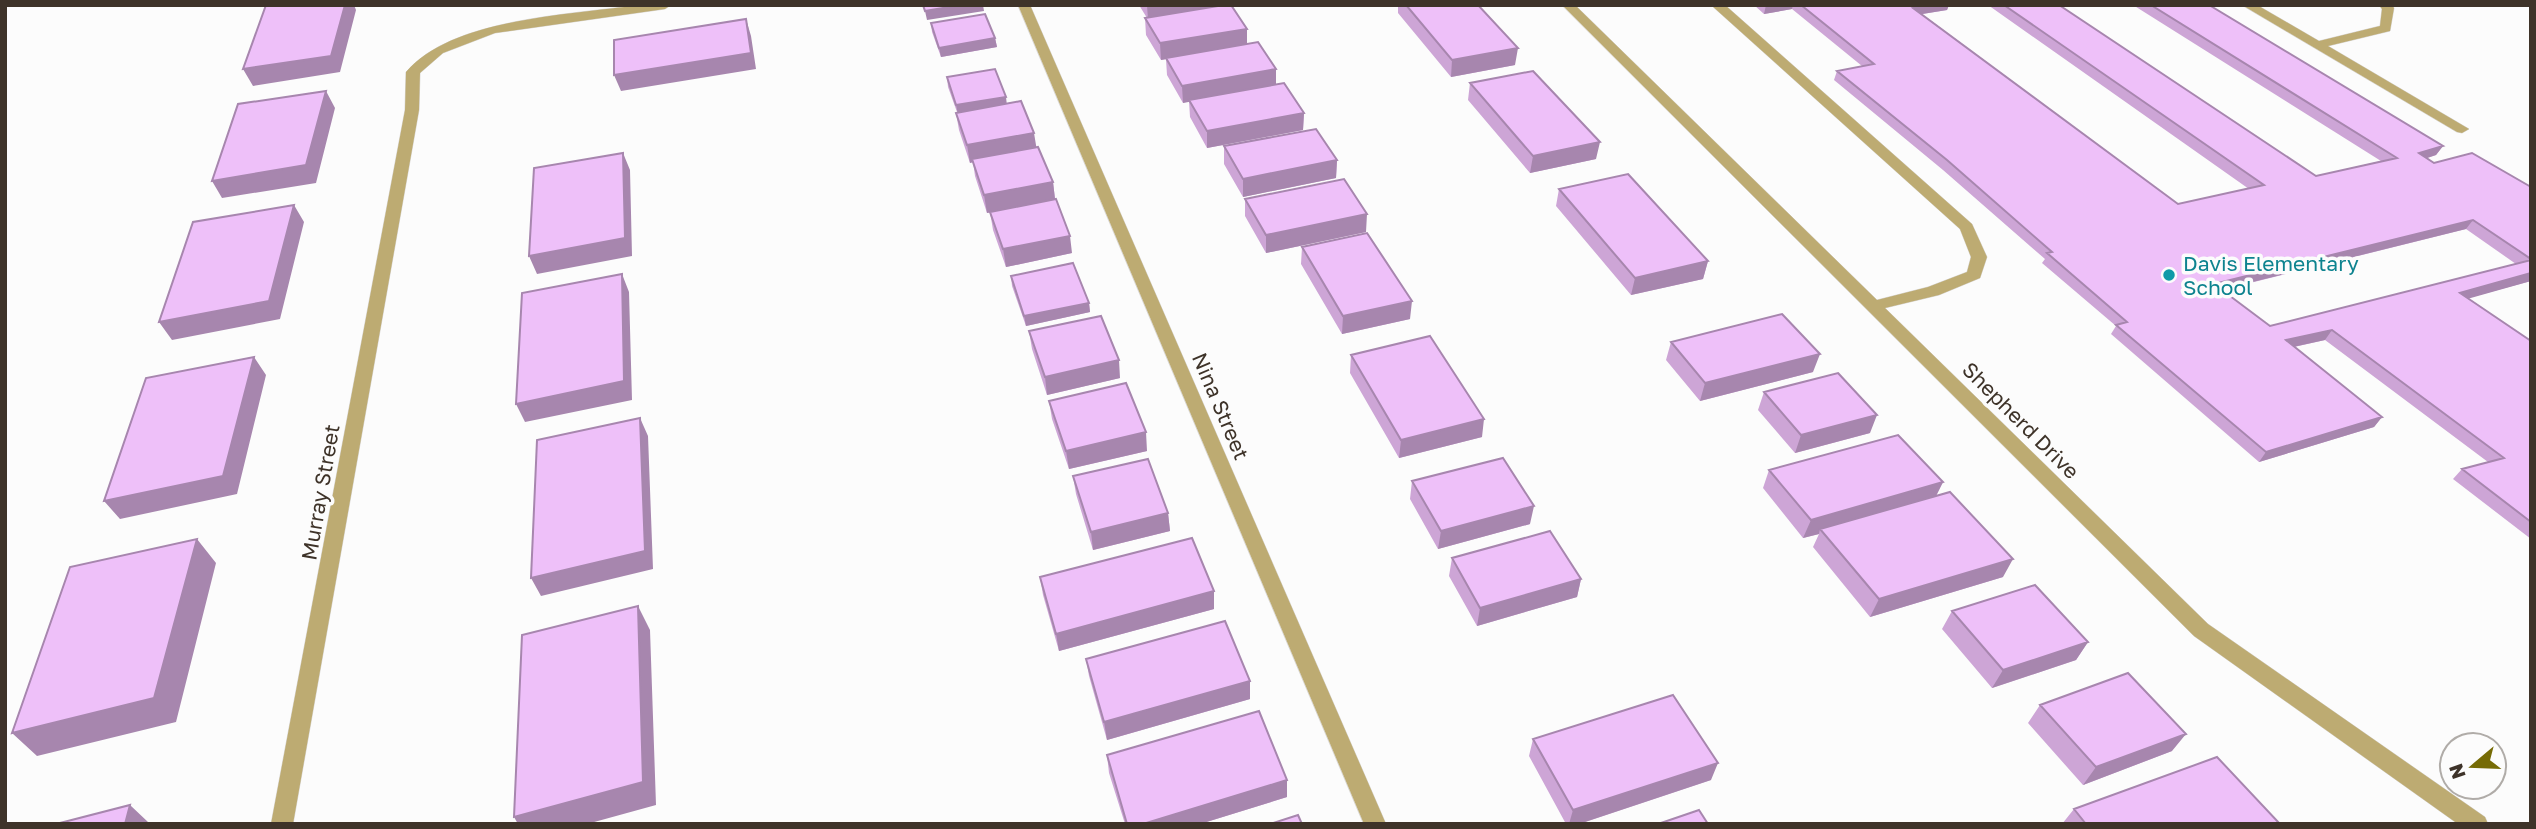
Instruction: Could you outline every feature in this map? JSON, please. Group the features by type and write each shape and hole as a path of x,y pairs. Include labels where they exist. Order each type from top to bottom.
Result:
{"street":[{"name":"Murray Street","path":"282,824 402,169 412,110 413,72 438,50 492,30 665,5"},
{"name":"Nina Street","path":"1024,5 1375,824"},
{"name":"Shepherd Drive","path":"1568,5 2201,630 2477,824"},
{"path":"1717,5 1967,227 1979,257 1974,275 1933,291 1873,306"},
{"path":"2248,5 2462,128"},
{"path":"2317,45 2386,28 2388,8 2385,5"}],"building":[{"path":"266,5 345,5 331,56 243,69"},
{"path":"923,5 961,5 925,11"},
{"path":"1231,5 1247,29 1160,43 1145,18"},
{"path":"1406,5 1478,5 1518,48 1452,60"},
{"name":"Davis Elementary School","path":"1801,5 1927,5 1913,8 2178,204 2264,185 2004,5 2059,5 2316,176 2397,158 2151,5 2209,5 2443,146 2419,153 2434,163 2472,153 2531,187 2531,259 2473,220 2214,284 2270,326 2531,260 2531,273 2460,293 2531,341 2531,522 2462,469 2504,458 2332,330 2286,340 2382,417 2266,452 2116,325 2127,322 2047,253 2052,252 1947,160 1837,71 1874,64"},
{"path":"985,14 995,38 939,48 931,23"},
{"path":"746,19 751,53 614,75 614,40"},
{"path":"1258,42 1276,69 1182,86 1166,58"},
{"path":"995,69 1006,97 956,105 947,77"},
{"path":"1533,71 1600,142 1533,156 1470,83"},
{"path":"1284,83 1304,113 1207,131 1189,100"},
{"path":"326,91 306,165 212,181 238,104"},
{"path":"1021,101 1034,133 967,145 956,113"},
{"path":"1316,129 1337,160 1243,179 1224,146"},
{"path":"1038,147 1053,182 984,195 972,159"},
{"path":"623,153 625,238 529,256 534,168"},
{"path":"1628,174 1708,261 1635,278 1559,189"},
{"path":"1344,179 1367,214 1266,235 1245,199"},
{"path":"1056,199 1070,236 1003,249 990,212"},
{"path":"294,205 269,301 159,322 193,222"},
{"path":"1367,233 1412,301 1343,316 1302,247"},
{"path":"1073,263 1089,303 1024,316 1011,276"},
{"path":"622,274 624,381 516,404 522,293"},
{"path":"1782,314 1820,354 1705,383 1671,342"},
{"path":"1101,316 1119,360 1045,377 1029,331"},
{"path":"1430,336 1484,419 1401,440 1351,355"},
{"path":"254,357 223,476 104,501 146,378"},
{"path":"1838,373 1877,415 1801,435 1764,392"},
{"path":"1126,383 1146,432 1066,451 1049,401"},
{"path":"640,418 645,551 531,578 537,440"},
{"path":"1898,435 1943,482 1811,520 1769,470"},
{"path":"1503,458 1534,506 1441,531 1412,481"},
{"path":"1148,459 1168,513 1091,532 1073,476"},
{"path":"1950,492 2013,559 1879,599 1820,529"},
{"path":"1550,531 1581,579 1480,608 1452,558"},
{"path":"1192,538 1214,591 1056,634 1040,577"},
{"path":"197,539 154,698 12,733 70,567"},
{"path":"2035,585 2088,642 2003,670 1952,611"},
{"path":"638,606 643,782 514,817 522,635"},
{"path":"1225,621 1250,681 1104,722 1086,659"},
{"path":"2128,673 2186,734 2096,767 2040,705"},
{"path":"1673,695 1718,763 1573,810 1533,739"},
{"path":"1259,711 1287,780 1143,824 1127,824 1107,755"},
{"path":"2217,757 2280,824 2086,824 2074,809"},
{"path":"130,805 125,824 56,824"},
{"path":"1699,810 1708,824 1658,824"},
{"path":"1298,815 1302,824 1270,824"}],"place":[{"name":"Davis Elementary School","path":"2169,275"}]}
